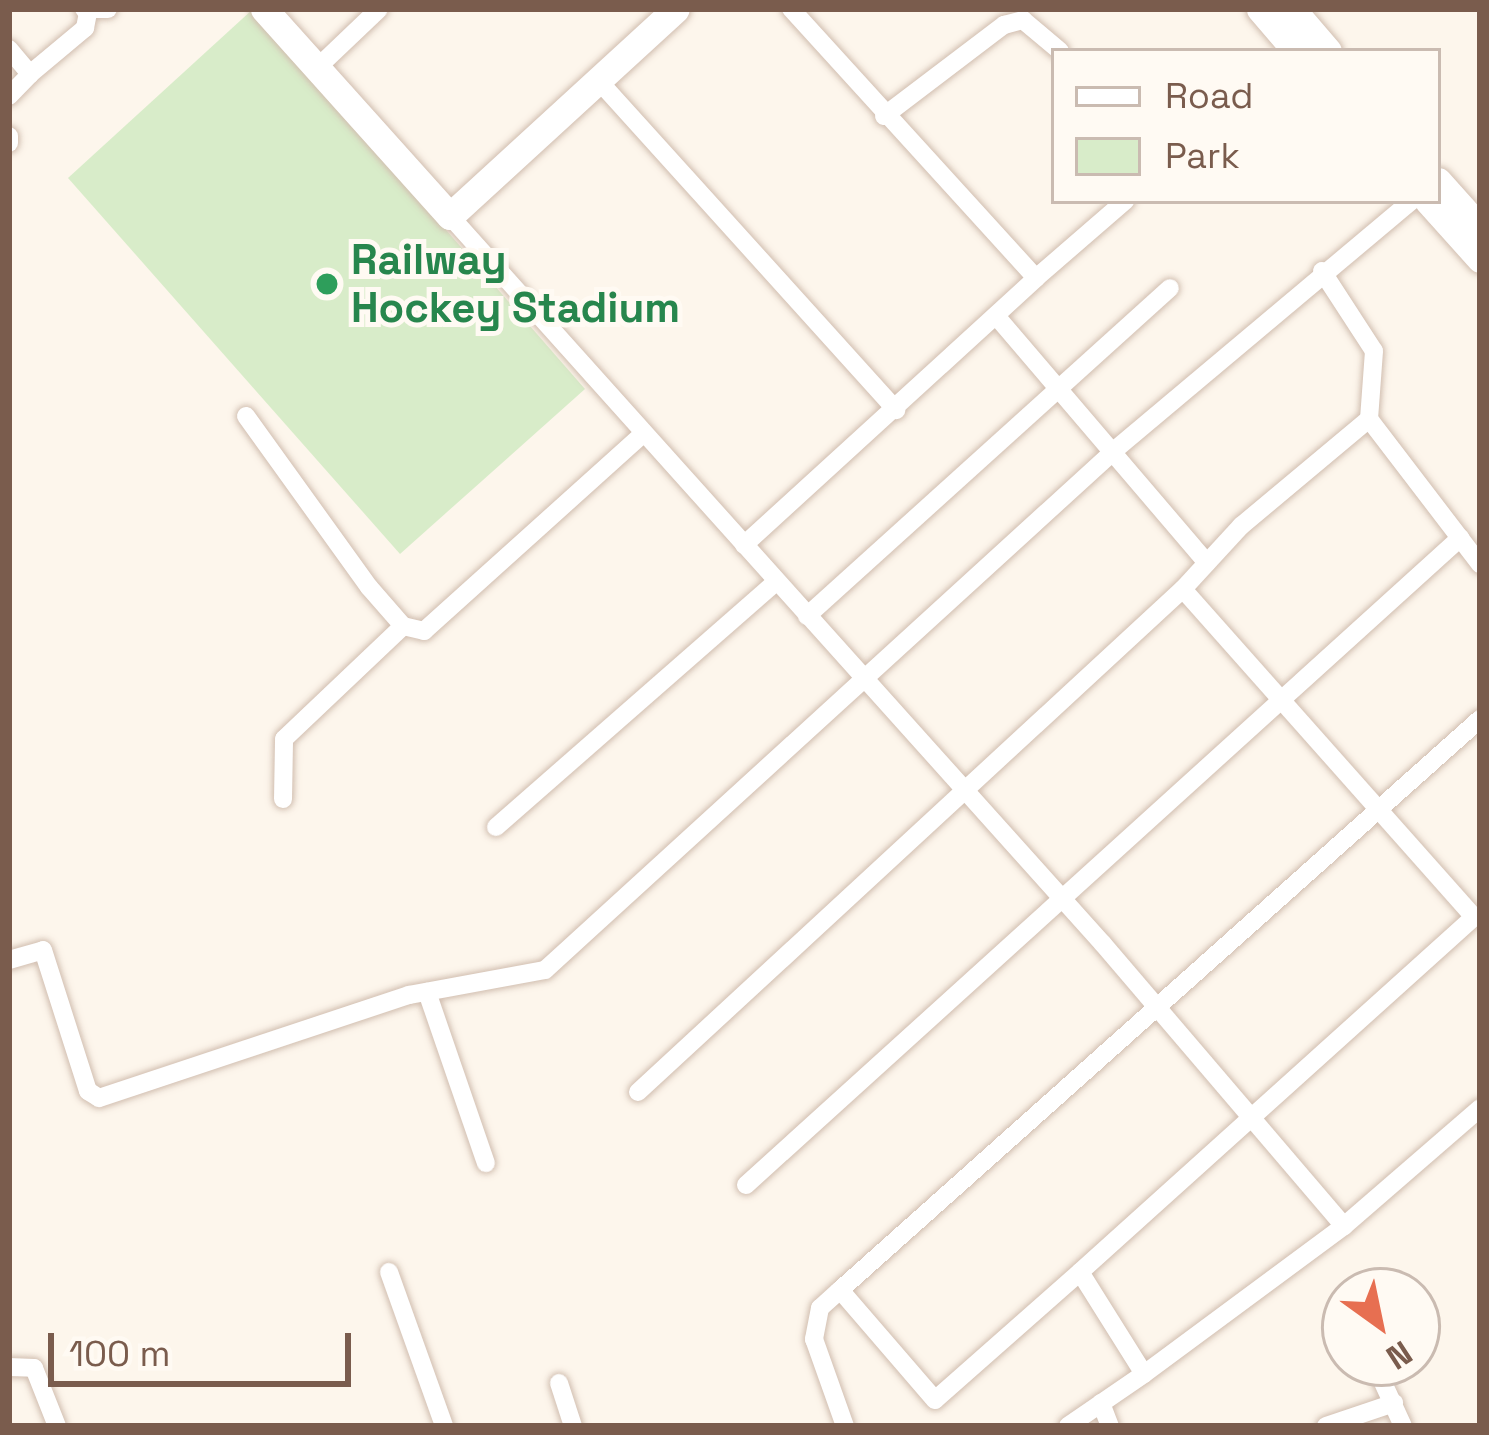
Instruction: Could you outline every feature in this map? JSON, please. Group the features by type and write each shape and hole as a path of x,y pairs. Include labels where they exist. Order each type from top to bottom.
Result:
{"street":[{"path":"9,96 85,28 86,11 108,9"},
{"path":"264,9 1060,895 1257,1117 1344,1226"},
{"path":"317,67 379,9"},
{"path":"791,9 1036,278"},
{"path":"1261,9 1294,48"},
{"path":"1292,9 1325,48"},
{"path":"450,216 669,12"},
{"path":"884,116 1004,25 1023,20 1056,48"},
{"path":"9,50 30,74"},
{"path":"598,80 896,410"},
{"path":"1441,184 1480,228"},
{"path":"745,545 1122,204"},
{"path":"9,960 43,950 84,1081 99,1098 427,992 544,970 1117,448 1407,204"},
{"path":"1431,204 1480,259"},
{"path":"1322,271 1374,351 1369,419 1480,564"},
{"path":"806,616 1170,288"},
{"path":"997,317 1117,448 1207,562"},
{"path":"246,416 403,626 424,631 644,434"},
{"path":"638,1092 963,786 1369,419"},
{"path":"746,1185 1277,696 1460,538"},
{"path":"496,827 776,582"},
{"path":"840,1290 935,1400 1478,918 1183,589"},
{"path":"284,800 284,739 403,626"},
{"path":"845,1426 814,1340 820,1308 1373,806 1480,718"},
{"path":"427,992 486,1162"},
{"path":"1068,1426 1344,1226 1480,1108"},
{"path":"389,1271 444,1426"},
{"path":"1080,1272 1144,1374"},
{"path":"9,1367 23,1364 41,1377 57,1426"},
{"path":"559,1383 573,1426"},
{"path":"1386,1387 1403,1426"},
{"path":"1101,1403 1110,1426"},
{"path":"1327,1426 1394,1403"}],"green space":[{"name":"Railway Hockey Stadium","path":"253,9 585,389 400,554 68,178"}],"place":[{"name":"Railway Hockey Stadium","path":"327,284"}]}
